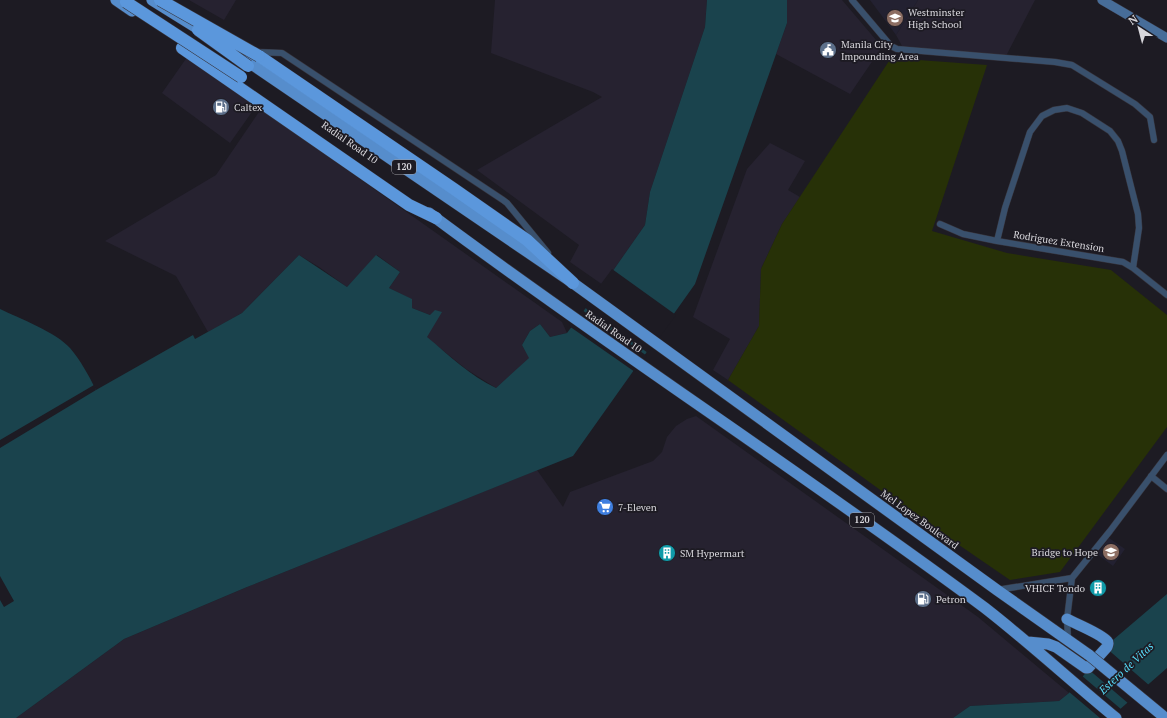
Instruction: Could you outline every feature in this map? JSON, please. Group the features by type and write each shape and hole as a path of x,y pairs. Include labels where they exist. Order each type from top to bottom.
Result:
{"highway":[{"name":"Radial Road 10","path":"152,0 234,52 573,283 657,344"},
{"path":"156,0 248,66"},
{"path":"160,0 259,56 454,189 526,240 573,283"},
{"name":"Radial Road 10","path":"122,1 160,31 283,111 413,200 574,317 985,609 1028,642"},
{"path":"122,1 241,77"},
{"path":"122,1 182,48 409,205 436,218"},
{"path":"221,70 234,52"},
{"name":"Mel Lopez Boulevard","path":"657,344 997,590 1089,654 1164,717"},
{"path":"1028,642 1048,644 1056,647 1088,668 1107,647 1107,641 1095,633 1067,620"},
{"name":"120","path":"1028,642 1116,718"}],"main road":[{"path":"1102,0 1167,38"}],"street":[{"path":"852,0 886,42 897,49 1047,61 1072,65 1135,104 1150,117 1154,140"},
{"path":"234,52 282,53 503,200 573,283"},
{"path":"997,241 1005,208 1030,132 1042,116 1054,110 1067,108 1082,113 1110,131 1118,141 1122,151 1138,214 1139,228 1133,268"},
{"name":"Rodriguez Extension","path":"940,224 963,234 1123,262 1133,268 1167,295"},
{"path":"1068,640 1067,620 1072,578 1167,454"},
{"path":"1151,476 1167,489"},
{"path":"997,590 1072,578"}],"shaded area":[{"path":"189,0 236,0 224,20"},
{"path":"495,0 707,0 705,27 650,192 645,225 603,285 570,262 579,245 477,170 602,97 593,92 491,53"},
{"name":"Manila City Impounding Area","path":"787,0 842,0 882,47 850,94 776,54 787,23"},
{"name":"Westminster High School","path":"870,0 918,0 896,35"},
{"path":"918,0 1035,0 1006,56 902,46 896,35"},
{"path":"190,53 259,102 230,143 162,93"},
{"path":"261,109 562,322 567,333 550,337 540,324 530,331 522,345 530,358 496,388 466,369 426,337 430,315 412,308 411,299 389,288 400,272 377,255 347,287 299,255 242,313 208,332 176,276 105,241 216,175"},
{"path":"770,143 805,161 788,190 800,197 782,224 761,269 759,326 728,380 713,370 730,339 693,317 747,169"},
{"path":"696,416 978,617 1069,693 1059,701 970,706 953,718 16,718 124,639 247,587 537,470 563,507 570,492 653,461 662,452 667,437 676,426 687,419"},
{"name":"Bridge to Hope","path":"1109,538 1125,549 1113,566 1097,554"}],"green space":[{"path":"891,58 987,65 932,231 1007,253 1111,270 1167,315 1167,427 1060,572 1010,580 908,510 728,380 759,326 761,269 782,224"}],"water":[{"path":"707,0 787,0 787,23 695,284 573,456 247,587 124,639 16,718 0,718 0,309 37,326 64,342 78,358 96,390 193,335 195,339 242,313 299,255 347,287 376,255 400,272 389,288 412,299 412,308 430,315 435,310 442,312 427,337 477,378 496,388 529,358 522,345 530,331 540,324 550,337 567,333 645,225 650,192 705,27"},
{"name":"Estero de Vitas","path":"1167,594 1167,668 1110,718 953,718 970,706 1059,701 1069,693 1113,640"}],"pier":[{"path":"612,269 676,315 648,353 584,307"},
{"path":"582,310 647,356 635,372 569,326"},
{"path":"94,385 96,390 0,448 0,440"},
{"path":"0,576 14,601 4,607 0,600"},
{"path":"1105,647 1150,686 1129,704 1087,668"},
{"path":"1081,675 1122,710 1113,718 1100,718 1068,691"}],"place":[{"name":"Westminster High School","path":"895,18"},
{"name":"Manila City Impounding Area","path":"828,50"},
{"name":"Caltex","path":"221,107"},
{"name":"7-Eleven","path":"605,507"},
{"name":"Bridge to Hope","path":"1111,552"},
{"name":"SM Hypermart","path":"667,553"},
{"name":"VHICF Tondo","path":"1098,588"},
{"name":"Petron","path":"923,599"}]}
